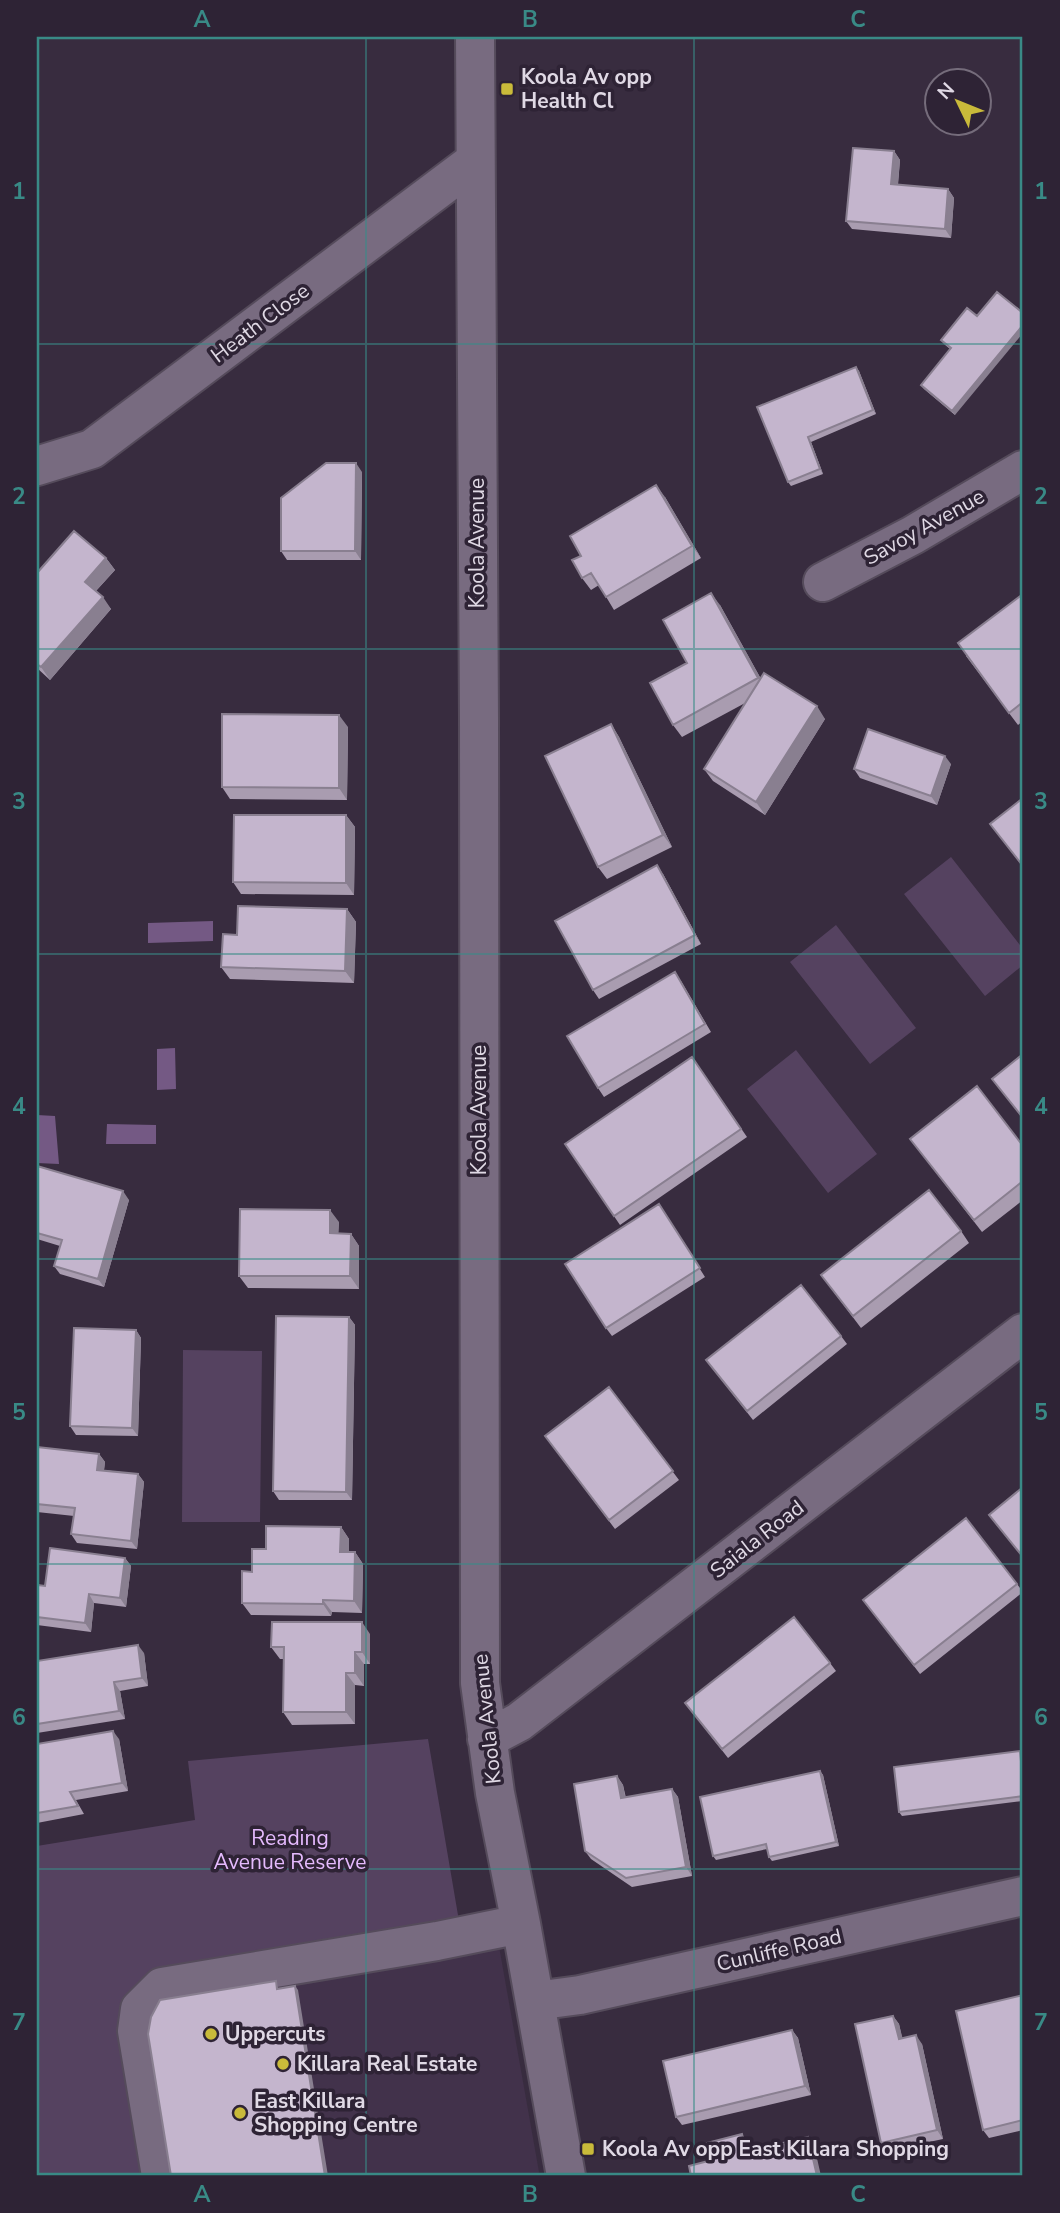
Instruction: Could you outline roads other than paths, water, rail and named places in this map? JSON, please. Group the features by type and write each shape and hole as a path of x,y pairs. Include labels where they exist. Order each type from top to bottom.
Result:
{"street":[{"name":"Koola Avenue","path":"475,37 480,1683 495,1793 566,2176"},
{"name":"Heath Close","path":"37,466 92,449 474,162"},
{"name":"Savoy Avenue","path":"824,582 913,535 1023,470"},
{"name":"Saiala Road","path":"486,1739 519,1722 1023,1333"},
{"name":"Cunliffe Road","path":"535,2001 580,1995 1023,1896"},
{"path":"161,2176 137,2031 140,2009 162,1987 437,1941 521,1924"}],"place":[{"name":"Koola Av opp Health Cl","path":"507,89"},
{"name":"Uppercuts","path":"211,2034"},
{"name":"Killara Real Estate","path":"283,2064"},
{"name":"East Killara Shopping Centre","path":"240,2113"},
{"name":"Koola Av opp East Killara Shopping","path":"588,2149"}],"park label":[{"name":"Reading Avenue Reserve","path":"290,1850"}]}
